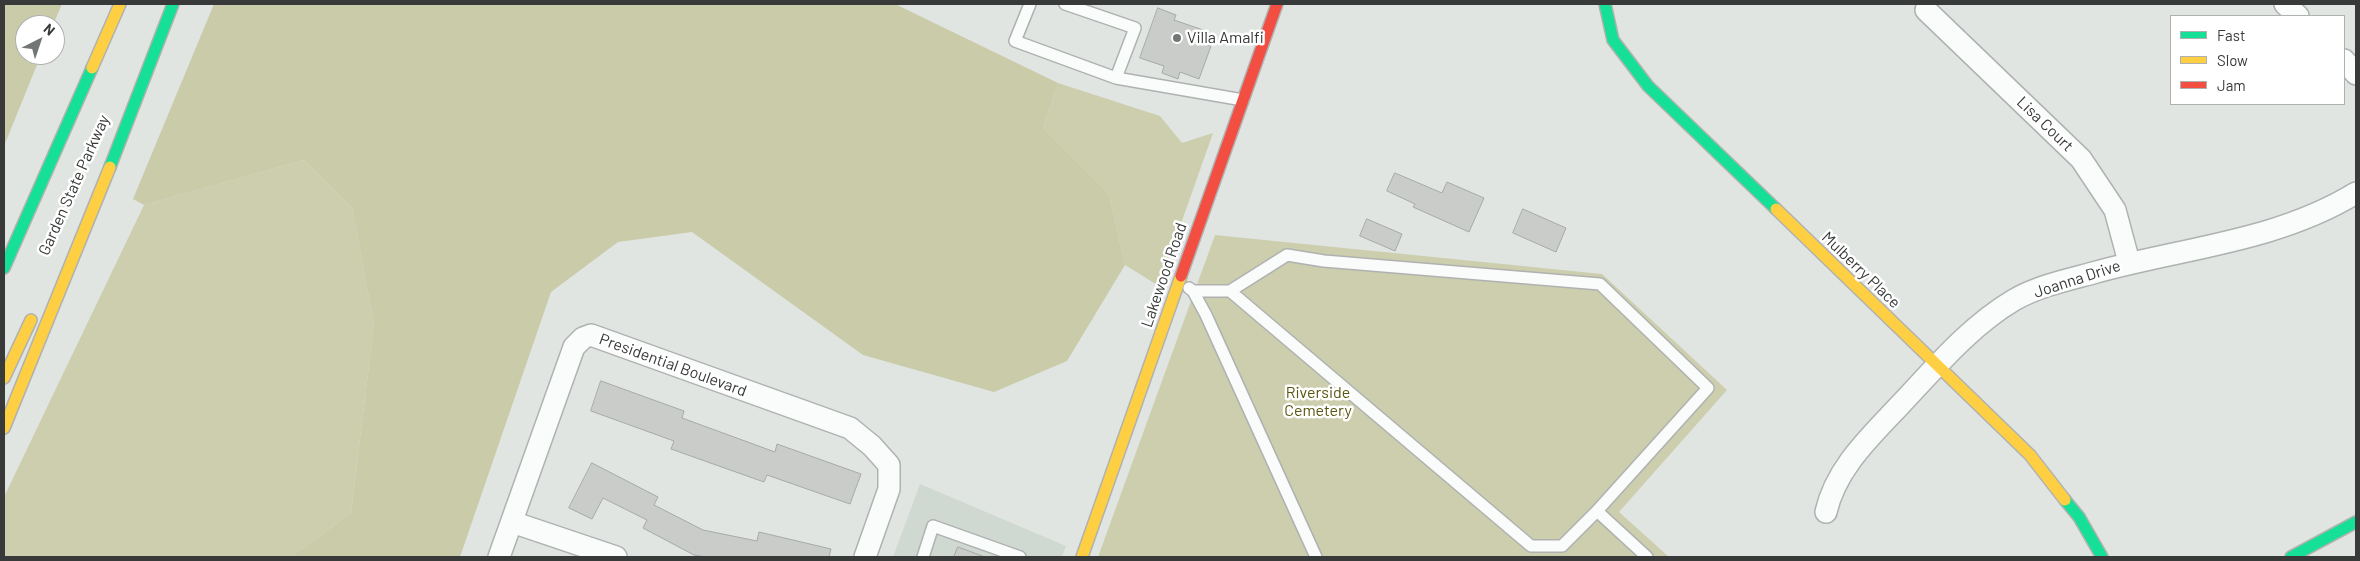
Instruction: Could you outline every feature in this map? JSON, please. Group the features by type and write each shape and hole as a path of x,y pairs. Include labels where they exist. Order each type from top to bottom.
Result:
{"main road":[{"name":"Garden State Parkway","path":"4,268 120,4"},
{"name":"Garden State Parkway","path":"66,244 172,4"},
{"path":"4,428 37,351 158,47 172,4"},
{"name":"Lakewood Road","path":"1082,557 1277,4"},
{"name":"Mulberry Place","path":"1605,4 1612,40 1648,86 2030,455 2079,517 2102,557"},
{"path":"4,261 26,219"},
{"path":"4,378 34,313"},
{"path":"2292,557 2356,522"}],"street":[{"path":"2285,4 2297,15"},
{"name":"Lisa Court","path":"1926,10 2081,159 2115,210 2129,262"},
{"path":"2345,61 2356,74"},
{"name":"Joanna Drive","path":"1826,512 1830,496 1854,453 1980,324 2015,300 2052,284 2129,262 2258,236 2335,206 2356,193"},
{"name":"Presidential Boulevard","path":"499,557 574,347 583,338 591,335 850,428 872,446 889,465 889,489 865,557"},
{"path":"512,522 616,557"}],"lane":[{"path":"1030,4 1015,42 1116,78 1243,100"},
{"path":"1065,4 1134,28 1116,78"},
{"path":"1194,291 1230,291 1287,255 1324,261 1600,284 1708,388 1597,511 1562,546 1531,546 1230,291"},
{"path":"1180,281 1194,291 1316,557"},
{"path":"1597,511 1646,557"},
{"path":"923,557 934,526 1020,557"}],"shaded area":[{"path":"920,484 1066,546 1062,557 893,557"}],"green space":[{"path":"4,4 62,4 57,15 15,15 15,65 37,65 4,146"},
{"path":"214,4 895,4 1058,83 1043,128 1109,194 1125,265 1067,361 994,392 863,355 692,232 618,242 551,292 460,557 291,557 351,513 374,324 352,208 304,160 144,205 133,199"},
{"path":"1058,83 1160,116 1182,143 1213,133 1159,286 1125,265 1109,194 1043,128"},
{"path":"304,160 352,208 374,324 351,513 291,557 4,557 4,497 144,205"},
{"name":"Riverside Cemetery","path":"1215,235 1602,274 1727,390 1619,512 1669,557 1098,557"}],"building":[{"name":"Villa Amalfi","path":"1158,8 1176,15 1174,20 1209,32 1205,44 1211,46 1199,79 1180,72 1178,79 1162,73 1164,66 1140,58"},
{"path":"1395,173 1442,193 1447,182 1484,198 1469,232 1413,207 1415,204 1387,191"},
{"path":"1523,209 1566,228 1556,252 1513,233"},
{"path":"1367,219 1402,234 1395,251 1360,236"},
{"path":"601,381 684,411 682,418 775,452 777,444 861,474 850,504 767,475 764,482 671,449 674,441 591,411"},
{"path":"592,463 658,497 654,505 703,530 757,541 759,532 831,549 829,557 706,557 694,555 643,528 647,520 603,498 592,519 569,508"},
{"path":"958,547 985,557 954,557"}],"traffic: fast":[{"path":"110,167 173,4"},
{"path":"1605,4 1613,40 1648,86 1776,209"},
{"path":"4,268 92,68"},
{"path":"2065,500 2079,517 2102,557"},
{"path":"2291,557 2356,522"}],"traffic: slow":[{"path":"92,68 120,4"},
{"path":"4,428 110,167"},
{"path":"1776,209 2030,455 2065,500"},
{"path":"1082,557 1181,276"},
{"path":"4,378 31,320"}],"traffic: jam":[{"path":"1181,276 1277,4"}],"place":[{"name":"Villa Amalfi","path":"1177,38"}]}
